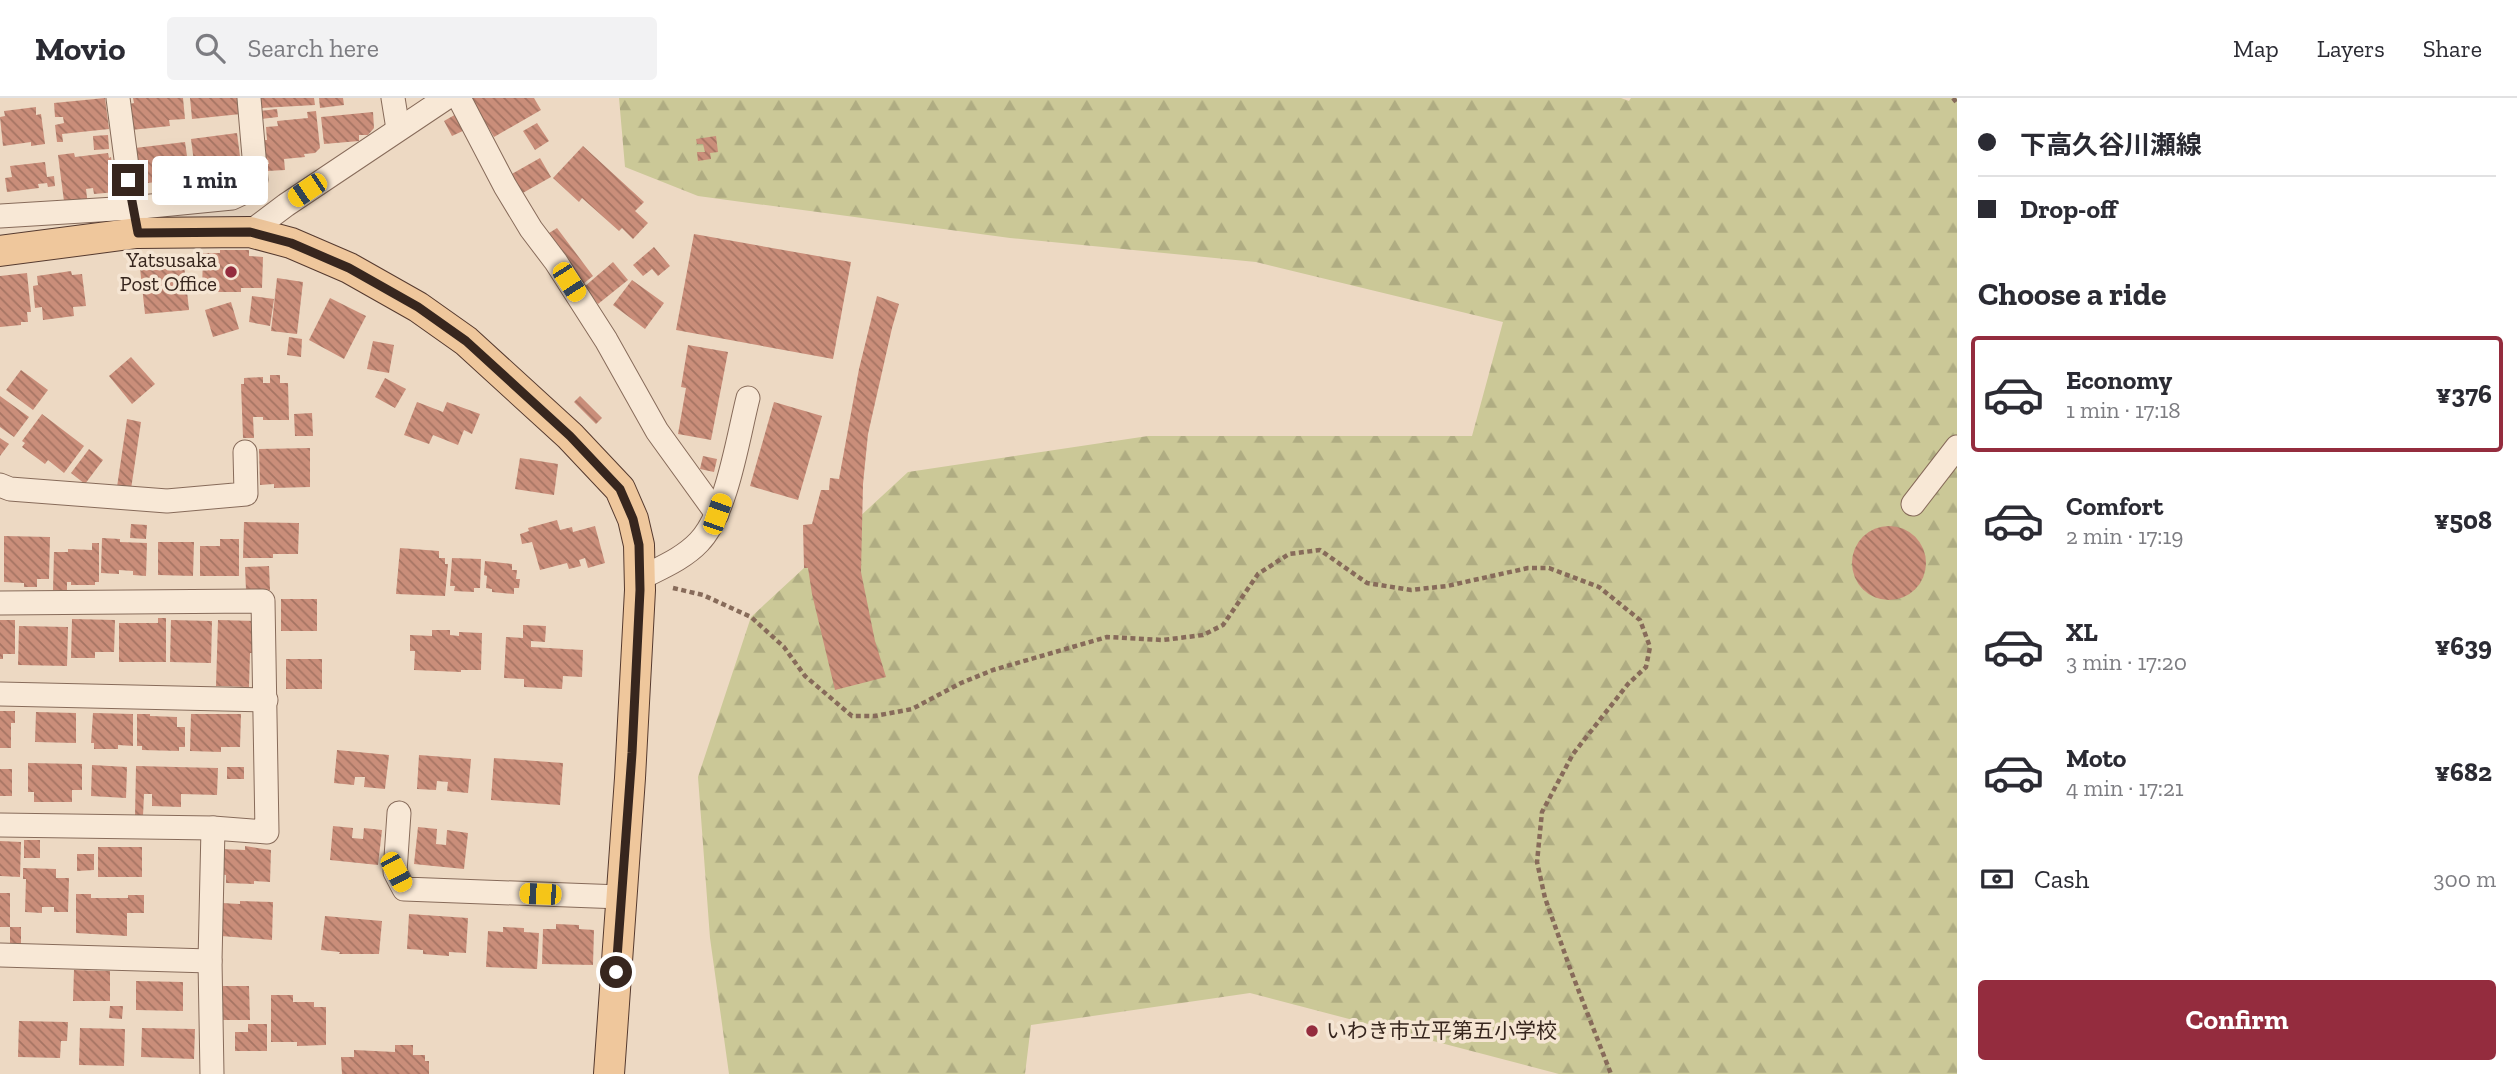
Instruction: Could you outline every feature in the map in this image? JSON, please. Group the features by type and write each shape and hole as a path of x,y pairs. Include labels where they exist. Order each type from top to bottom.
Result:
{"main road":[{"path":"0,251 134,221 250,232 291,243 349,268 418,307 466,341 570,436 620,489 633,519 651,584 636,681 609,1074"}],"street":[{"path":"118,98 134,221"},
{"path":"0,216 134,221 232,198 249,190 257,180 249,98"},
{"path":"393,98 398,129"},
{"path":"250,232 446,98"},
{"path":"459,98 531,229 556,262 606,340 657,431 717,514"},
{"path":"651,584 701,541 717,514 748,398"},
{"path":"1913,504 1957,447"},
{"path":"0,485 10,489 167,501 246,494 245,452"},
{"path":"0,603 263,600 267,832 213,828 0,825"},
{"path":"0,694 266,700"},
{"path":"399,813 396,872 404,889 621,897"},
{"path":"212,1074 210,961 213,828"},
{"path":"0,956 210,961"}],"path":[{"path":"1953,98 1957,103"},
{"path":"651,584 676,587 703,595 751,617 784,647 804,676 852,716 875,716 912,709 961,683 993,670 1107,637 1163,640 1203,635 1223,625 1258,574 1289,554 1320,550 1367,583 1411,590 1447,586 1528,568 1549,568 1599,587 1640,620 1650,647 1646,667 1628,684 1573,754 1542,812 1536,862 1545,898 1611,1074"}],"green space":[{"path":"619,98 1621,98 1629,101 1631,98 1957,98 1957,1074 1559,1074 1250,993 1031,1025 1025,1074 729,1074 710,938 698,777 751,617 908,472 1148,436 1472,436 1503,322 1256,262 1010,238 698,196 625,167"}],"building":[{"path":"105,98 109,129 62,134 63,142 57,142 55,125 64,123 63,117 55,117 54,103"},
{"path":"133,98 183,98 185,119 169,120 170,126 131,130 129,104 134,103"},
{"path":"190,98 239,98 241,114 192,119"},
{"path":"260,98 314,98 315,105 261,108"},
{"path":"319,98 343,98 344,105 320,108"},
{"path":"467,98 534,98 541,110 494,137"},
{"path":"36,107 36,115 41,114 45,144 31,146 31,142 3,146 0,117 5,116 4,111"},
{"path":"277,109 278,117 261,119 260,111"},
{"path":"316,111 320,148 315,153 304,154 305,157 284,159 285,170 267,171 266,164 269,164 266,160 264,140 267,140 266,127 278,126 277,121 308,118 307,112"},
{"path":"373,112 374,128 368,135 359,135 359,141 324,144 321,117"},
{"path":"458,113 467,129 452,136 444,121"},
{"path":"537,123 549,141 535,150 523,131"},
{"path":"237,133 241,164 195,170 191,139"},
{"path":"108,135 109,149 94,150 93,136"},
{"path":"716,136 718,152 710,153 711,159 698,161 697,152 705,152 703,144 697,144 696,139"},
{"path":"185,142 192,191 171,194 167,168 153,170 155,182 135,185 135,148"},
{"path":"583,146 644,202 635,211 648,223 633,239 622,228 619,231 582,198 579,202 553,178"},
{"path":"74,153 75,157 108,153 109,158 111,157 116,192 94,194 93,188 86,189 88,206 65,209 58,155"},
{"path":"540,158 551,177 521,194 510,175"},
{"path":"45,162 47,177 54,176 55,186 38,184 39,188 7,192 5,178 12,177 10,166"},
{"path":"557,228 593,276 583,284 546,235"},
{"path":"694,234 851,262 833,359 676,330"},
{"path":"654,247 670,266 658,276 652,269 643,276 633,265"},
{"path":"220,250 249,250 249,256 263,257 262,288 241,288 241,292 202,292 203,253 220,253"},
{"path":"183,255 189,310 145,314 139,259"},
{"path":"613,262 628,280 598,304 584,287"},
{"path":"71,271 72,275 82,274 86,306 73,307 74,316 43,320 42,307 35,308 33,286 38,285 37,276"},
{"path":"27,273 31,312 27,312 28,322 0,327 0,276"},
{"path":"277,278 303,282 297,334 271,331"},
{"path":"632,280 664,303 645,329 613,305"},
{"path":"252,296 274,299 270,326 249,322"},
{"path":"877,296 899,304 868,434 863,484 861,572 875,641 886,677 835,690 808,568 804,568 803,525 812,524 821,490 829,490 830,478 839,479 859,369"},
{"path":"330,298 366,316 344,359 309,340"},
{"path":"231,302 239,329 213,337 205,310"},
{"path":"289,337 302,339 301,357 287,355"},
{"path":"373,341 394,345 389,373 367,369"},
{"path":"688,345 728,352 711,440 678,434 686,388 681,387"},
{"path":"131,357 155,384 132,404 109,376"},
{"path":"21,370 48,390 33,410 6,390"},
{"path":"270,375 280,375 280,383 288,383 289,420 263,420 263,417 253,417 254,438 243,438 241,384 244,384 244,378 263,377 263,383 270,383"},
{"path":"385,378 406,389 395,408 375,397"},
{"path":"0,396 29,417 14,437 0,427"},
{"path":"580,396 602,418 596,424 574,402"},
{"path":"417,402 443,412 447,402 480,414 472,434 464,430 458,445 433,435 429,444 404,435"},
{"path":"774,402 822,416 798,500 750,486"},
{"path":"312,413 313,436 295,436 294,414"},
{"path":"42,414 84,446 64,473 48,460 45,464 22,447 25,443 22,441"},
{"path":"127,419 141,422 131,489 117,487"},
{"path":"0,438 9,444 0,456"},
{"path":"310,448 310,487 274,488 274,484 260,485 259,449"},
{"path":"89,449 103,460 85,484 71,473"},
{"path":"703,456 717,459 714,472 700,469"},
{"path":"520,458 558,464 554,495 515,489"},
{"path":"557,520 560,530 572,527 573,532 595,526 605,563 588,568 585,558 579,560 581,566 569,569 567,563 540,570 532,542 522,544 520,534 529,531 528,528"},
{"path":"244,522 299,523 298,554 273,554 273,558 243,558"},
{"path":"131,524 147,525 146,539 130,538"},
{"path":"1889,526 1903,529 1915,537 1923,549 1926,563 1923,577 1915,589 1903,597 1889,600 1875,597 1863,589 1855,577 1852,563 1855,549 1863,537 1875,529"},
{"path":"4,536 50,537 49,579 37,579 37,587 4,582"},
{"path":"102,538 147,543 146,576 119,570 119,574 101,573"},
{"path":"220,539 239,539 239,576 200,576 200,546 220,546"},
{"path":"158,542 194,542 193,576 158,575"},
{"path":"92,543 99,543 99,582 95,582 95,585 71,585 71,582 67,582 67,590 53,590 54,552 68,552 68,549 92,550"},
{"path":"400,548 439,551 439,558 445,558 445,564 448,564 445,596 396,594"},
{"path":"452,558 481,559 480,588 474,588 474,592 454,591 455,586 450,586"},
{"path":"485,561 512,564 512,570 517,570 516,579 520,579 519,588 514,588 514,594 492,592 492,589 486,588"},
{"path":"269,566 270,590 246,590 245,567"},
{"path":"281,599 317,599 317,631 281,631"},
{"path":"158,618 166,618 166,662 119,662 119,623 158,623"},
{"path":"72,619 115,620 114,652 95,652 95,658 71,658"},
{"path":"0,620 15,620 15,654 3,654 3,659 0,659"},
{"path":"171,620 212,621 211,663 170,662"},
{"path":"218,620 261,621 260,653 250,653 249,687 216,686"},
{"path":"523,625 546,626 545,642 531,641 531,647 583,650 582,677 563,676 562,689 524,687 524,679 504,678 506,637 523,638"},
{"path":"19,626 68,627 67,666 18,665"},
{"path":"432,630 450,630 450,635 459,636 459,632 482,633 481,670 414,670 415,651 410,651 410,635 432,636"},
{"path":"286,659 322,659 322,689 286,689"},
{"path":"0,711 15,711 15,723 11,723 11,748 0,748"},
{"path":"36,712 76,713 76,743 35,742"},
{"path":"93,713 133,714 133,746 118,745 118,749 94,749 94,743 91,743"},
{"path":"137,714 177,717 177,727 185,727 185,747 179,747 179,751 142,750 142,746 137,746"},
{"path":"191,714 241,714 240,747 221,747 221,752 190,751"},
{"path":"337,750 389,755 385,789 364,787 365,777 355,777 354,785 334,783"},
{"path":"419,755 471,759 468,793 447,791 448,782 437,781 436,790 417,789"},
{"path":"494,758 563,763 560,805 491,800"},
{"path":"28,763 82,764 82,790 72,790 72,802 34,802 34,792 28,792"},
{"path":"92,765 127,767 126,798 91,796"},
{"path":"136,766 218,768 217,795 181,794 181,807 152,806 152,794 144,794 143,816 135,816"},
{"path":"227,767 244,767 244,779 227,779"},
{"path":"0,769 12,769 12,796 0,796"},
{"path":"333,826 353,828 352,838 363,839 364,828 382,830 378,865 330,860"},
{"path":"418,827 437,829 436,844 446,845 447,830 468,833 464,869 414,864"},
{"path":"24,840 40,840 40,858 24,858"},
{"path":"0,841 21,842 20,877 0,876"},
{"path":"245,846 271,850 270,882 226,883 226,875 219,874 220,849 245,850"},
{"path":"98,847 142,847 142,877 98,877"},
{"path":"77,854 94,854 94,870 77,871"},
{"path":"23,868 56,869 56,878 69,878 68,912 54,912 54,907 42,907 42,913 25,912 26,879 23,879"},
{"path":"0,893 10,893 10,927 0,927"},
{"path":"76,894 91,894 91,898 144,895 144,913 127,913 127,936 76,933"},
{"path":"240,901 273,902 272,940 221,936 222,903 240,904"},
{"path":"409,914 468,918 466,953 449,952 449,956 423,954 423,950 407,949"},
{"path":"325,916 382,921 379,954 339,954 340,952 321,950"},
{"path":"556,924 579,925 579,929 594,930 593,965 542,964 543,929 556,929"},
{"path":"10,927 21,927 21,944 10,944"},
{"path":"503,927 524,928 524,932 539,933 537,969 486,967 488,931 503,932"},
{"path":"74,970 110,971 110,1001 73,1001"},
{"path":"136,981 183,982 183,1011 136,1010"},
{"path":"223,986 249,986 250,1020 223,1020"},
{"path":"271,995 293,995 293,1002 314,1002 314,1007 326,1007 326,1045 297,1046 297,1042 271,1042"},
{"path":"110,1006 123,1006 122,1019 109,1018"},
{"path":"19,1021 68,1022 67,1041 61,1041 60,1058 18,1057"},
{"path":"248,1024 267,1024 267,1051 235,1051 235,1032 248,1032"},
{"path":"80,1028 125,1029 124,1066 79,1065"},
{"path":"142,1028 195,1029 194,1059 141,1057"},
{"path":"395,1045 413,1045 413,1055 425,1055 425,1061 429,1061 429,1074 342,1074 341,1057 354,1057 354,1050 395,1052"}],"place":[{"name":"Yatsusaka Post Office","path":"231,272"},
{"name":"いわき市立平第五小学校","path":"1312,1031"}],"route":[{"path":"128,180 131,208 138,233 250,232 291,243 349,268 418,307 466,341 570,436 620,489 633,519 639,545 640,590 632,753 616,972"}]}
